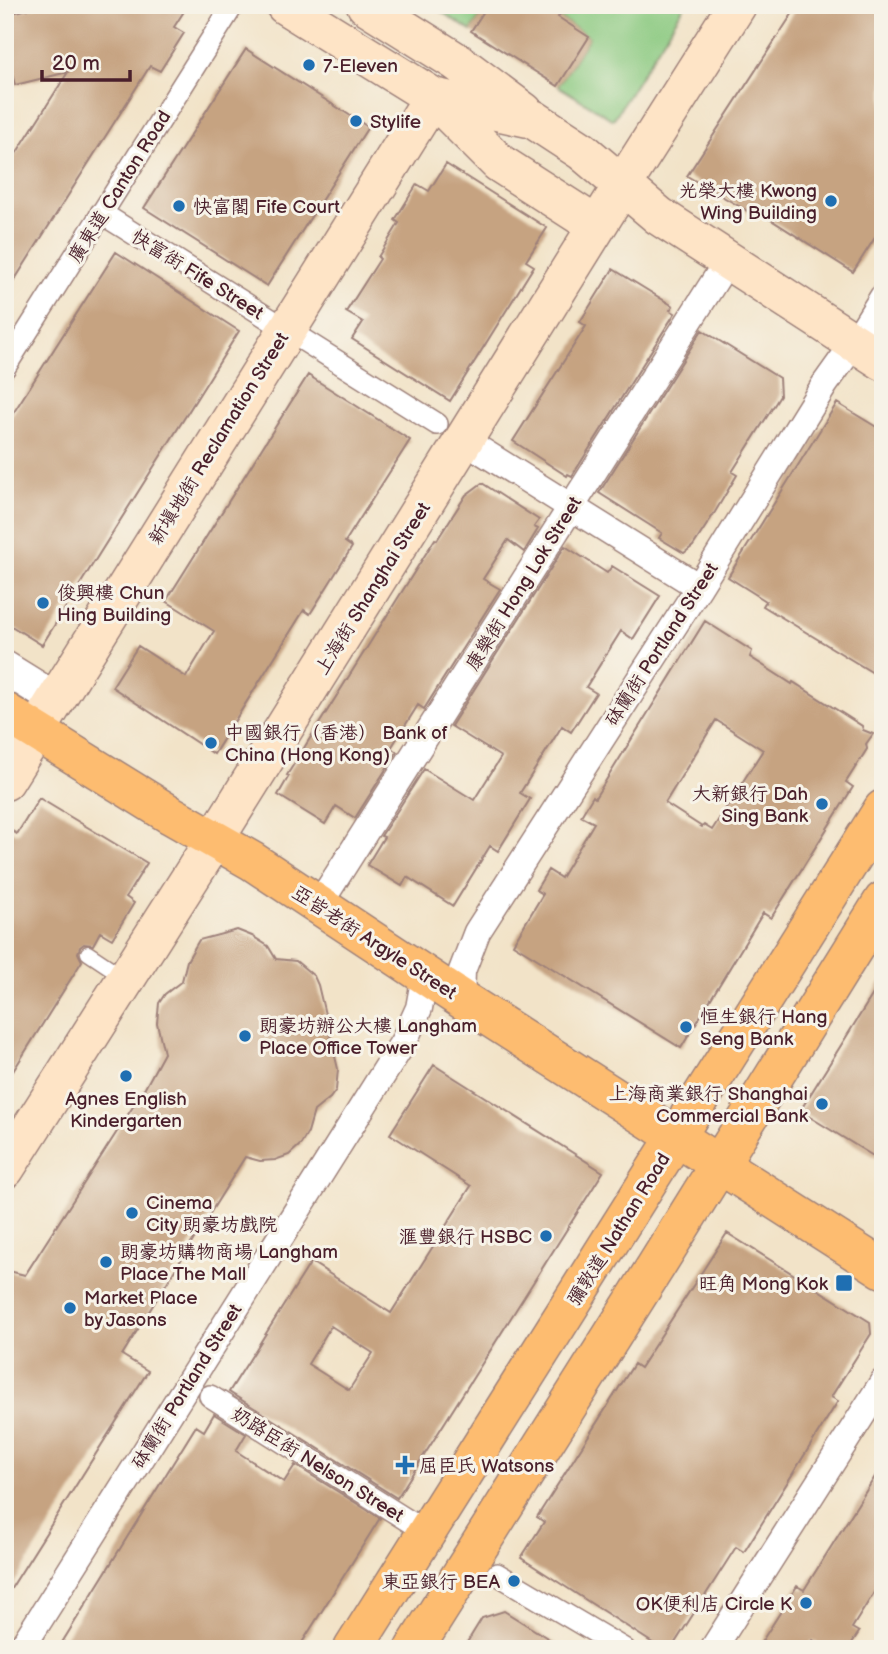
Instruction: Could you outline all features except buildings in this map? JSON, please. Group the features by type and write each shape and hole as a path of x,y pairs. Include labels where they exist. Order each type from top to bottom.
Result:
{"main road":[{"path":"285,5 433,97 499,163 597,226"},
{"path":"366,5 457,62 533,119 582,151 659,216 869,351"},
{"name":"上海街 Shanghai Street","path":"5,1168 215,839 450,432 597,226 737,5"},
{"path":"433,97 533,119"},
{"name":"新填地街 Reclamation Street","path":"5,780 20,721 55,699 433,97"},
{"name":"亞皆老街 Argyle Street","path":"20,721 171,815 252,861 461,999 883,1269"},
{"name":"彌敦道 Nathan Road","path":"353,1649 883,809"},
{"path":"414,1649 883,901"}],"street":[{"name":"廣東道 Canton Road","path":"5,367 233,5"},
{"name":"快富街 Fife Street","path":"102,213 699,587"},
{"name":"康樂街 Hong Lok Street","path":"318,906 728,260"},
{"name":"砵蘭街 Portland Street","path":"461,999 462,971 477,932 699,587 824,384 869,351 883,297"},
{"path":"5,668 55,699"},
{"name":"砵蘭街 Portland Street","path":"21,1649 404,1041 419,1008 425,975"},
{"path":"713,1649 883,1382"},
{"name":"奶路臣街 Nelson Street","path":"210,1396 426,1532"},
{"path":"497,1574 624,1649"}],"lane":[{"path":"88,953 126,978"}],"green space":[{"path":"431,5 488,5 471,31"},
{"path":"566,5 685,5 613,120 558,86 589,37 558,17"}],"place":[{"name":"7-Eleven","path":"309,65"},
{"name":"Stylife","path":"356,121"},
{"name":"光榮大樓 Kwong Wing Building","path":"831,201"},
{"name":"快富閣 Fife Court","path":"179,206"},
{"name":"俊興樓 Chun Hing Building","path":"43,603"},
{"name":"中國銀行（香港） Bank of China (Hong Kong)","path":"211,743"},
{"name":"大新銀行 Dah Sing Bank","path":"822,804"},
{"name":"恒生銀行 Hang Seng Bank","path":"686,1027"},
{"name":"朗豪坊辦公大樓 Langham Place Office Tower","path":"245,1036"},
{"name":"Agnes English Kindergarten","path":"126,1076"},
{"name":"上海商業銀行 Shanghai Commercial Bank","path":"822,1104"},
{"name":"Cinema City 朗豪坊戲院","path":"132,1213"},
{"name":"滙豐銀行 HSBC","path":"546,1236"},
{"name":"朗豪坊購物商場 Langham Place The Mall","path":"106,1262"},
{"name":"旺角 Mong Kok","path":"844,1283"},
{"name":"Market Place by Jasons","path":"70,1308"},
{"name":"屈臣氏 Watsons","path":"405,1465"},
{"name":"東亞銀行 BEA","path":"514,1581"},
{"name":"OK便利店 Circle K","path":"806,1603"}]}
